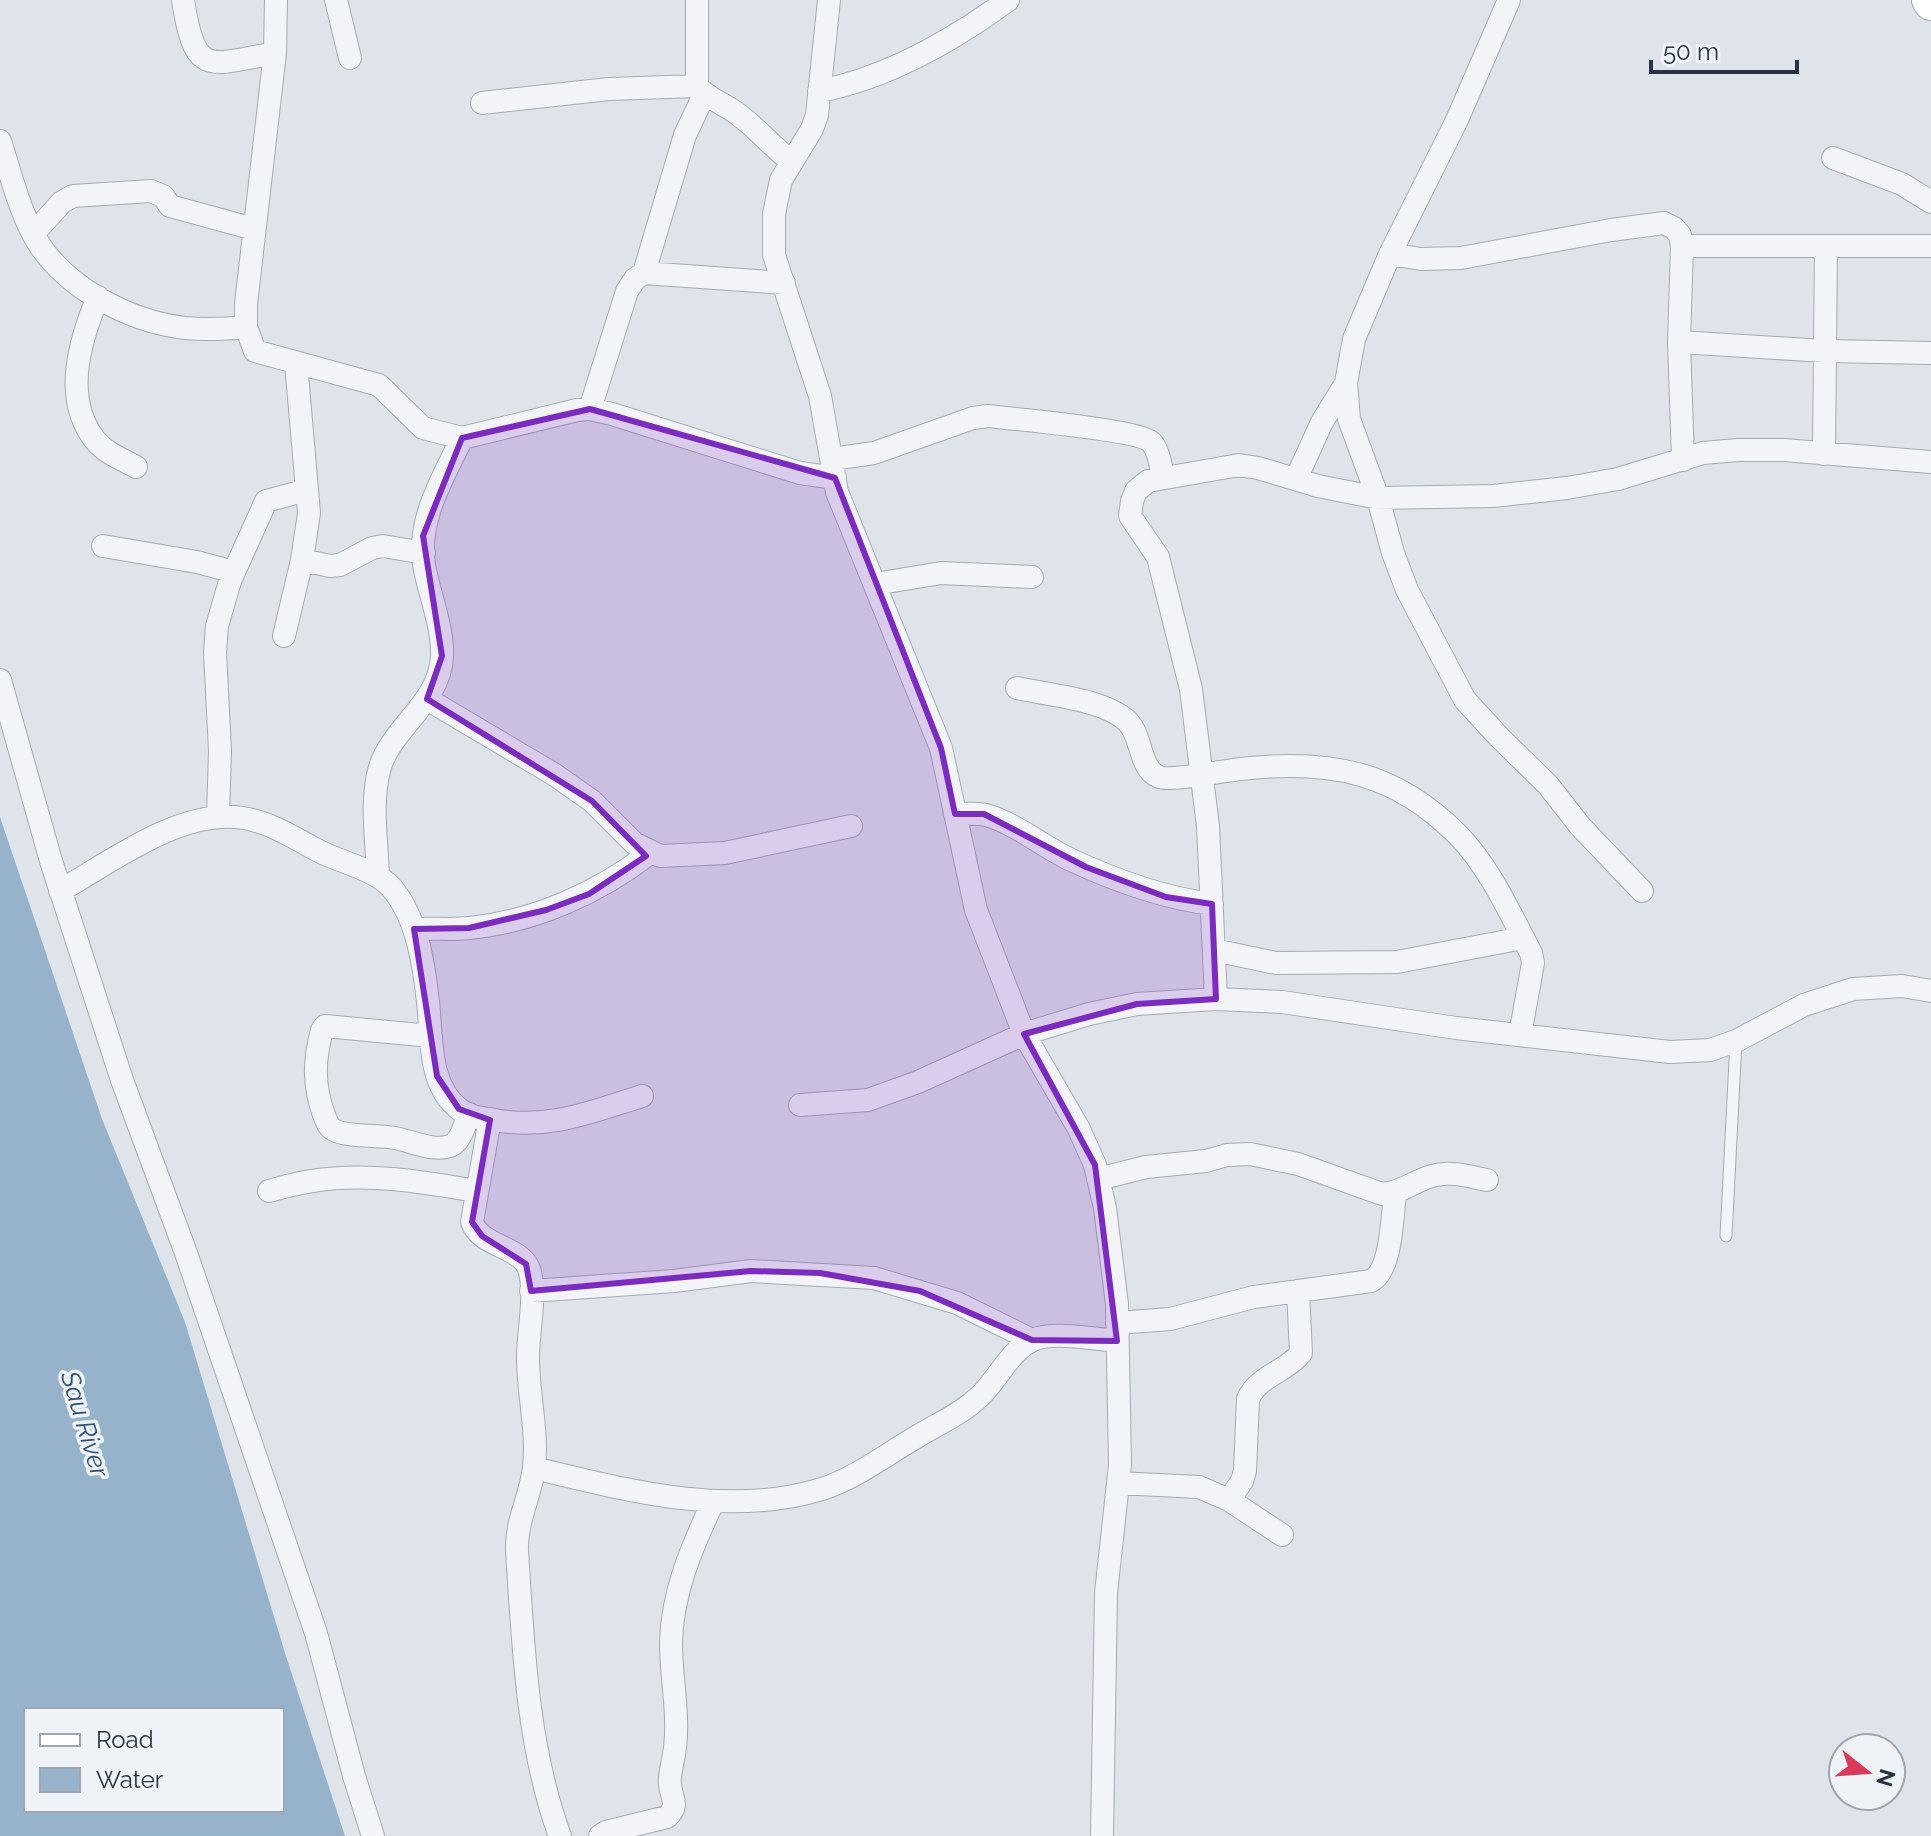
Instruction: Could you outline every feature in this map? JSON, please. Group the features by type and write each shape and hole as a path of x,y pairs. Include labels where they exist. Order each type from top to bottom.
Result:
{"street":[{"path":"183,0 187,24 198,54 204,60 215,63 275,53"},
{"path":"276,0 275,53 247,281 246,327 255,351 379,385 423,428 462,438 590,409 800,473 833,469 973,418 988,416 1116,430 1143,437 1152,442 1163,478"},
{"path":"336,0 350,58"},
{"path":"644,273 700,90 697,0"},
{"path":"829,0 812,129 781,180 774,214 774,255 820,396 837,492 941,748 976,910 1024,1034 1079,1129 1095,1165 1105,1208 1117,1332 1120,1465 1106,1593 1102,1836"},
{"path":"819,91 841,87 920,55 974,25 1008,0"},
{"path":"1509,0 1457,120 1390,254 1354,339 1346,383 1349,419 1407,590 1465,700 1548,785 1580,826 1642,891"},
{"path":"482,103 609,89 700,90 741,116 791,161"},
{"path":"0,141 33,234 51,260 76,284 138,316 181,327 211,330 246,327"},
{"path":"1833,158 1902,184 1931,202"},
{"path":"33,234 62,202 73,196 151,191 163,196 170,206 254,229"},
{"path":"1390,254 1421,259 1461,258 1611,230 1664,223 1674,228 1680,235 1682,246 1679,342 1683,460"},
{"path":"1682,246 1931,246"},
{"path":"1824,454 1826,246"},
{"path":"590,409 627,291 635,279 644,273 784,283"},
{"path":"98,297 83,333 77,359 80,406 86,426 96,442 110,454 136,467"},
{"path":"1679,342 1825,351 1931,353"},
{"path":"284,636 302,560 309,513 296,363"},
{"path":"1296,479 1322,422 1346,383"},
{"path":"378,877 376,789 381,764 395,740 427,699 442,656 423,536 428,512 462,438"},
{"path":"1216,999 1203,773 1191,689 1158,557 1130,516 1136,491 1148,481 1239,465 1378,498 1493,496 1618,479 1703,453 1738,450 1931,462"},
{"path":"218,816 220,751 216,639 223,600 266,501 307,490"},
{"path":"103,546 197,562 234,572"},
{"path":"302,560 340,565 372,548 383,546 424,553"},
{"path":"875,584 941,573 1032,577"},
{"path":"0,680 60,891 122,1080 186,1253 316,1633 373,1836"},
{"path":"1017,688 1080,701 1125,719 1136,732 1149,770 1160,777 1174,779 1203,773 1312,765 1340,768 1379,780 1415,800 1458,835 1484,871 1531,953 1533,963 1520,1035"},
{"path":"427,699 555,775 592,801 634,843 650,853 674,856 725,853 851,826"},
{"path":"955,814 984,814 1086,867 1166,897 1212,904"},
{"path":"60,891 172,828 218,816 244,818 272,826 329,857 378,877 390,886 414,929 424,968 437,1076 446,1095 480,1117 531,1124 560,1121 642,1096"},
{"path":"414,929 469,928 546,910 589,894 650,853"},
{"path":"1214,950 1276,963 1378,963 1523,938"},
{"path":"800,1105 840,1104 879,1097 1024,1034 1089,1014 1137,1004 1216,999 1282,1002 1670,1052 1710,1050 1736,1041 1804,1005 1853,989 1902,986 1931,991"},
{"path":"431,1036 325,1026 314,1068 319,1103 328,1124 340,1132 449,1147 480,1117"},
{"path":"480,1117 472,1212 475,1229 526,1264 530,1272 528,1359 534,1468 517,1532 522,1629 530,1711 560,1836"},
{"path":"1098,1179 1146,1167 1250,1154 1298,1164 1382,1194 1395,1194 1436,1175 1455,1174 1487,1180"},
{"path":"269,1191 314,1180 365,1178 413,1181 476,1191"},
{"path":"534,1468 591,1482 713,1502 796,1496 826,1488 979,1398 1019,1349 1032,1340 1117,1332 1254,1297 1354,1284 1377,1278 1386,1258 1395,1194"},
{"path":"531,1291 674,1281 751,1271 860,1277 885,1281 957,1303 1032,1340"},
{"path":"1229,1500 1245,1471 1248,1399 1253,1389 1301,1353 1298,1291"},
{"path":"1118,1483 1199,1487 1229,1500 1282,1535"},
{"path":"600,1836 667,1817 674,1811 669,1782 677,1744 678,1714 671,1643 675,1603 692,1546 713,1502"}],"lane":[{"path":"1726,1236 1736,1041"}],"highlighted area":[{"path":"590,409 835,478 941,748 955,814 984,814 1086,867 1166,897 1212,904 1216,999 1137,1004 1024,1034 1095,1165 1117,1341 1032,1340 920,1291 820,1273 751,1271 531,1291 526,1264 482,1236 472,1222 490,1120 459,1109 437,1076 414,929 469,928 546,910 589,894 646,856 592,801 427,699 442,656 423,536 462,438"}],"water":[{"name":"Sau River","path":"0,817 102,1119 185,1322 285,1653 345,1836 0,1836"}]}
